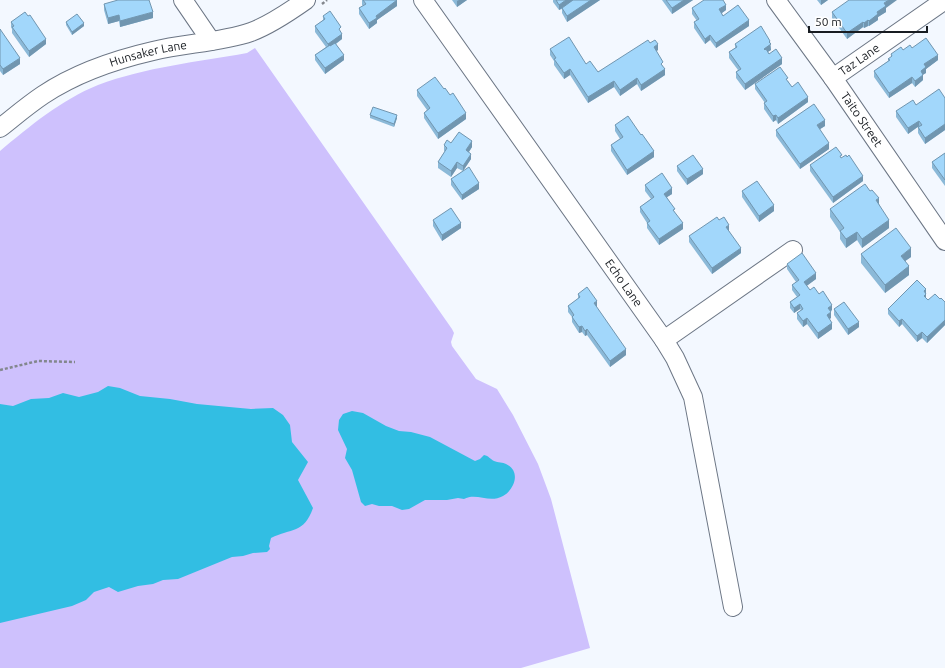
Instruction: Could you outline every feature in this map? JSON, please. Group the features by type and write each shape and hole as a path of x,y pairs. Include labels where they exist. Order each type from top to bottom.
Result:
{"street":[{"path":"183,0 211,41"},
{"name":"Hunsaker Lane","path":"0,128 43,95 71,79 101,66 153,51 211,41 251,32 277,19 306,0"},
{"name":"Echo Lane","path":"423,0 664,340 675,358 692,397 733,607"},
{"name":"Taito Street","path":"776,0 833,78 945,241"},
{"name":"Taz Lane","path":"833,78 944,0"},
{"path":"664,340 794,250"}],"path":[{"path":"0,370 38,362 75,362"}],"shaded area":[{"path":"255,48 452,329 454,333 451,342 452,346 476,379 497,389 513,415 538,464 551,499 590,648 521,668 0,668 0,151 34,123 59,106 84,91 98,85 153,69 247,53"}],"water":[{"path":"108,386 120,388 140,396 197,404 251,409 273,408 283,415 290,425 292,442 308,462 298,480 313,508 301,526 271,538 269,546 270,549 267,552 232,557 178,579 163,580 153,584 138,586 118,592 109,587 94,592 86,600 72,606 0,623 0,404 13,406 31,399 49,398 63,393 79,397 98,392"},
{"path":"352,411 363,413 386,426 399,431 411,432 430,437 475,461 484,455 494,461 505,463 514,471 515,480 513,485 511,489 503,496 493,499 469,497 464,499 425,500 409,509 402,510 392,506 379,506 372,504 365,506 361,502 352,470 345,458 347,449 338,430 339,420 343,414"}],"building":[{"path":"118,0 149,0 153,12 120,21 119,15 108,18 104,4"},
{"path":"363,0 397,0 376,16 377,18 369,23 359,8 366,4"},
{"path":"556,0 566,0 559,5"},
{"path":"573,0 591,0 567,16 562,8"},
{"path":"666,0 684,0 672,8"},
{"path":"704,0 723,0 726,5 719,9 723,16 738,5 749,20 716,43 710,35 705,39 694,22 699,19 692,8"},
{"path":"849,0 889,0 884,3 886,6 877,12 878,14 869,21 863,22 847,33 832,12"},
{"path":"330,11 341,27 339,29 342,34 328,44 315,26 325,19 323,16"},
{"path":"25,12 28,16 30,15 46,39 29,51 12,27 14,26 11,22"},
{"path":"77,14 84,23 72,32 66,22"},
{"path":"761,26 771,44 764,49 766,49 769,54 776,49 782,58 745,84 736,72 741,69 729,52 737,47 735,44"},
{"path":"0,29 20,58 3,69 0,65"},
{"path":"569,37 586,64 590,61 598,72 648,40 650,43 655,40 658,44 654,47 663,62 661,64 665,69 641,85 637,78 620,90 614,81 588,97 570,69 564,73 554,59 556,58 550,49"},
{"path":"926,38 938,55 924,64 926,67 921,71 923,75 915,81 912,77 889,93 874,71 890,60 888,59 892,56 891,54 901,47 903,50 910,45 912,48"},
{"path":"335,43 344,55 325,68 315,55"},
{"path":"780,67 788,78 786,79 792,87 798,82 808,97 778,118 776,115 773,116 764,103 767,101 755,84"},
{"path":"435,77 450,95 453,93 466,113 438,133 424,113 430,108 417,90"},
{"path":"939,89 945,98 945,124 925,138 918,127 922,125 919,121 908,128 896,111 913,100 916,105"},
{"path":"814,104 825,120 817,125 829,143 800,164 776,130"},
{"path":"373,107 397,115 394,124 370,115"},
{"path":"628,116 654,151 627,170 611,145 623,137 615,125"},
{"path":"459,132 472,141 466,150 471,154 463,166 457,162 451,171 438,162 447,148 444,145 447,140 451,143"},
{"path":"836,147 842,155 840,156 841,158 849,155 863,176 833,197 810,165"},
{"path":"945,153 945,180 932,162"},
{"path":"693,155 703,169 687,179 677,166"},
{"path":"469,167 479,183 462,195 451,179"},
{"path":"662,173 672,188 664,194 675,209 673,210 683,223 659,239 647,223 650,221 640,207 654,197 645,185"},
{"path":"757,181 774,205 759,216 742,191"},
{"path":"865,184 870,191 872,190 879,198 876,200 889,220 862,239 857,232 846,239 840,231 844,228 830,209"},
{"path":"451,208 461,223 442,235 433,220"},
{"path":"717,217 719,220 724,217 729,225 726,227 741,248 712,268 689,236"},
{"path":"896,228 911,248 901,256 909,266 885,285 861,254"},
{"path":"802,253 816,273 804,282 810,290 814,287 819,294 823,291 832,305 828,308 831,312 827,315 832,323 818,333 807,318 803,321 797,313 803,309 800,304 794,308 790,302 800,295 792,285 799,280 787,264"},
{"path":"917,280 926,289 924,291 926,294 924,296 928,300 935,294 945,302 945,320 927,337 922,332 917,336 902,319 899,321 888,309"},
{"path":"587,287 597,301 594,303 626,349 610,361 587,329 585,331 582,326 579,327 572,317 574,315 568,306 580,297 578,294"},
{"path":"844,302 859,322 848,329 834,309"}]}
